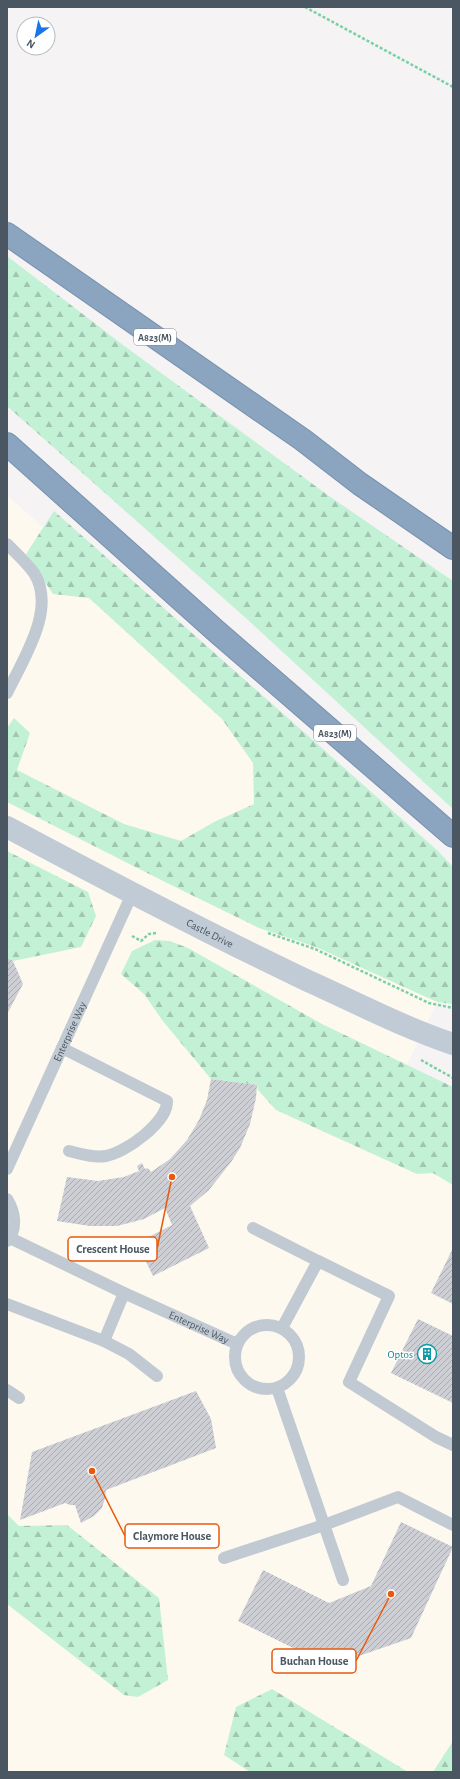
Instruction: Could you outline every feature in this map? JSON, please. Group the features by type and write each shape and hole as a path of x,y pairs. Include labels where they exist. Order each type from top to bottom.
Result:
{"highway":[{"name":"A823(M)","path":"7,234 303,440 360,484 453,548"},
{"name":"A823(M)","path":"7,444 216,631 453,836"}],"street":[{"name":"Castle Drive","path":"7,827 132,894 260,958 416,1031 453,1044"},
{"name":"Castle Drive","path":"416,1031 453,1060"}],"lane":[{"path":"7,544 34,574 41,592 42,610 37,629 7,692"},
{"name":"Enterprise Way","path":"7,1169 132,894"},
{"path":"62,1048 167,1101 167,1106 162,1115 142,1138 123,1150 106,1156 92,1157 69,1150"},
{"name":"Enterprise Way","path":"7,1199 12,1207 15,1217 14,1226 8,1240 237,1344"},
{"path":"253,1228 389,1296 349,1382 436,1437 453,1445"},
{"path":"318,1261 282,1328 297,1344 300,1358 296,1373 290,1380 276,1388 343,1580"},
{"path":"104,1341 124,1293"},
{"path":"7,1304 104,1341 129,1354 157,1376"},
{"name":"Enterprise Way","path":"276,1388 258,1388 246,1382 240,1376 234,1360 237,1344 247,1331 255,1327 272,1325 282,1328"},
{"path":"7,1390 19,1398"},
{"path":"224,1558 324,1525 398,1497 453,1525"}],"path":[{"path":"305,7 453,87"},
{"path":"266,932 315,949 429,1003 453,1008"}],"shaded area":[{"path":"7,495 453,893 453,1004 437,1002 407,1065 453,1087 453,1772 7,1772"}],"green space":[{"path":"7,256 123,345 329,496 453,581 453,809 248,620 7,406"},
{"path":"54,511 438,851 453,867 453,1004 437,1002 316,947 259,928 7,802 7,728 14,718 30,733 17,770 124,824 181,841 214,822 254,804 253,763 222,719 89,598 53,594 26,554"},
{"path":"7,851 88,892 96,916 81,947 13,961 7,958"},
{"path":"155,940 170,941 188,948 322,1024 453,1087 453,1185 433,1173 417,1174 276,1110 258,1090 257,1085 211,1079 162,1020 145,995 121,974 132,951"},
{"path":"7,1514 19,1526 67,1525 159,1598 168,1680 138,1697 124,1695 7,1604"},
{"path":"272,1689 408,1772 250,1772 224,1755 236,1707"},
{"path":"453,1741 453,1772 433,1772"}],"building":[{"path":"7,958 13,961 23,984 7,1014"},
{"path":"211,1079 257,1085 256,1098 250,1124 240,1148 209,1190 190,1206 209,1248 153,1276 137,1243 172,1225 165,1208 144,1219 117,1226 90,1226 57,1221 67,1177 98,1181 124,1177 139,1171 137,1166 142,1163 145,1169 148,1168 151,1172 170,1159 187,1140 199,1120 207,1100"},
{"path":"453,1248 453,1304 431,1293"},
{"name":"Optos","path":"418,1319 453,1336 453,1403 391,1373"},
{"path":"196,1391 211,1419 216,1448 106,1490 102,1508 94,1516 81,1523 75,1505 65,1503 20,1520 32,1452"},
{"path":"401,1522 453,1547 411,1638 330,1666 238,1621 263,1570 329,1603 371,1586"}],"place":[{"name":"Crescent House","path":"172,1177"},
{"name":"Optos","path":"427,1354"},
{"name":"Claymore House","path":"92,1471"},
{"name":"Buchan House","path":"391,1594"}]}
